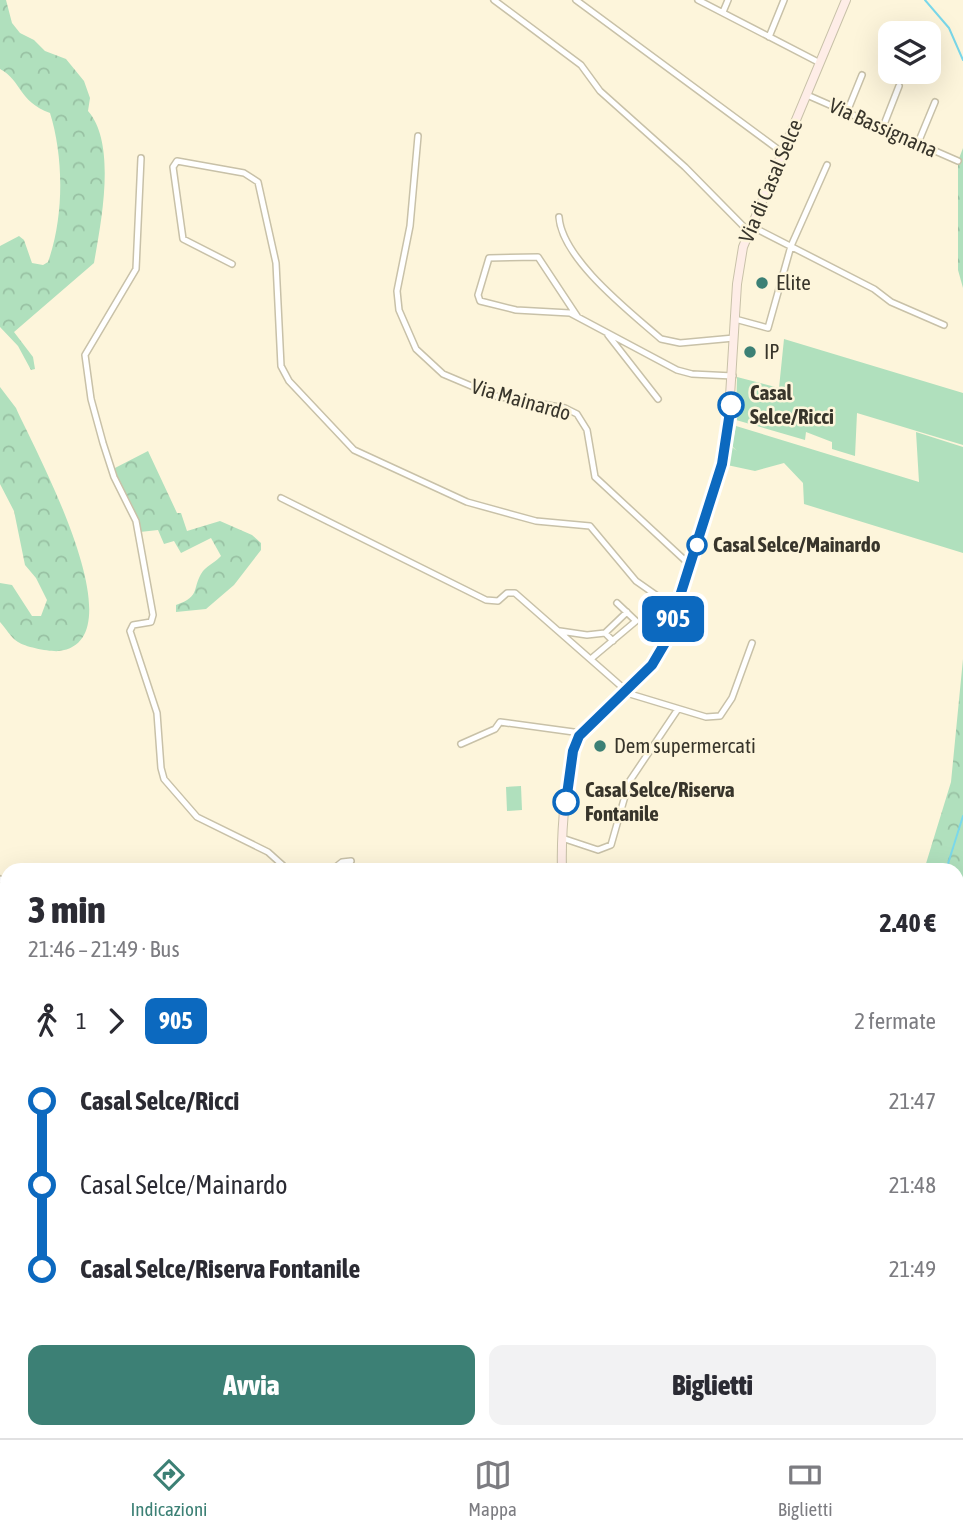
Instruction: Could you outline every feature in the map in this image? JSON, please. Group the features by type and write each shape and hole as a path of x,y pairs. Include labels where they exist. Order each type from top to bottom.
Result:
{"main road":[{"name":"Via di Casal Selce","path":"562,863 562,838 573,751 581,733 659,655 677,609 725,452 740,261 750,229 846,0"}],"street":[{"path":"494,0 581,65 602,93 750,229 791,246 874,289 891,302 944,325"},
{"path":"576,0 783,153"},
{"path":"698,0 820,63"},
{"path":"723,12 728,0"},
{"path":"769,37 784,0"},
{"path":"847,112 862,75"},
{"path":"883,127 899,86"},
{"name":"Via Bassignana","path":"807,94 958,161"},
{"path":"918,143 935,102"},
{"name":"Via Mainardo","path":"418,136 409,231 397,293 401,315 418,352 443,374 495,396 563,408 577,414 587,430 594,476 690,565"},
{"path":"141,158 136,269 85,355 89,391 100,432 114,477 135,518 153,618 150,622 131,626 130,630 157,713 162,775 197,817 271,853 281,863"},
{"path":"232,264 183,239 173,167 177,161 246,173 258,182 275,263 281,366 289,381 350,448 467,502 536,521 590,526 636,581 677,609"},
{"path":"735,319 768,328 791,246 827,164"},
{"path":"559,217 562,236 574,256 662,340 680,343 734,338"},
{"path":"577,316 538,257 489,258 478,295 480,300 514,309 560,311 577,316 680,371 733,376"},
{"path":"606,332 658,399"},
{"path":"281,498 487,601 498,601 508,593 515,593 632,695 708,718 723,714 752,643"},
{"path":"592,658 636,621 617,603"},
{"path":"560,631 587,635 606,633 627,612"},
{"path":"606,633 613,642"},
{"path":"562,838 596,850 610,846 629,782 678,709"},
{"path":"461,744 495,729 499,722 581,733"},
{"path":"341,863 351,861"}],"green space":[{"path":"0,0 6,0 12,23 20,33 34,40 45,51 66,59 84,81 90,98 88,111 97,125 104,163 103,206 94,263 14,332 33,357 35,369 31,370 18,346 0,327 0,246 19,236 24,240 32,263 43,265 48,262 57,226 60,168 50,113 32,103 13,79 0,69"},
{"path":"963,148 963,288 958,270 958,161"},
{"path":"784,339 963,393 963,445 857,413 855,456 832,449 832,442 806,432 805,440 736,420 737,377 779,388"},
{"path":"0,387 16,408 41,460 74,540 86,579 89,614 81,639 59,651 21,644 0,622 0,583 12,585 32,616 41,616 47,600 36,578 25,565 14,511 0,484"},
{"path":"736,426 919,482 916,432 963,447 963,553 804,504 803,483 784,463 755,471 727,465 732,447 737,451 732,446"},
{"path":"148,451 177,513 181,513 187,531 220,521 252,535 261,543 261,550 234,585 206,609 176,612 176,605 193,595 203,571 221,556 211,538 181,553 174,541 164,544 158,530 140,532 133,507 113,469"},
{"path":"963,659 963,863 926,863 951,782"},
{"path":"521,786 522,810 507,811 506,787"}],"waterway":[{"path":"925,0 949,28 963,60"},
{"path":"948,863 963,816"}],"bus line":[{"name":"905","path":"566,802 573,751 579,736 652,665 665,643 722,464 731,405"}],"place":[{"name":"Elite","path":"762,283"},
{"name":"IP","path":"750,352"},
{"name":"Casal Selce/Ricci","path":"731,405"},
{"name":"Casal Selce/Mainardo","path":"697,545"},
{"name":"Dem supermercati","path":"600,746"},
{"name":"Casal Selce/Riserva Fontanile","path":"566,802"}]}
